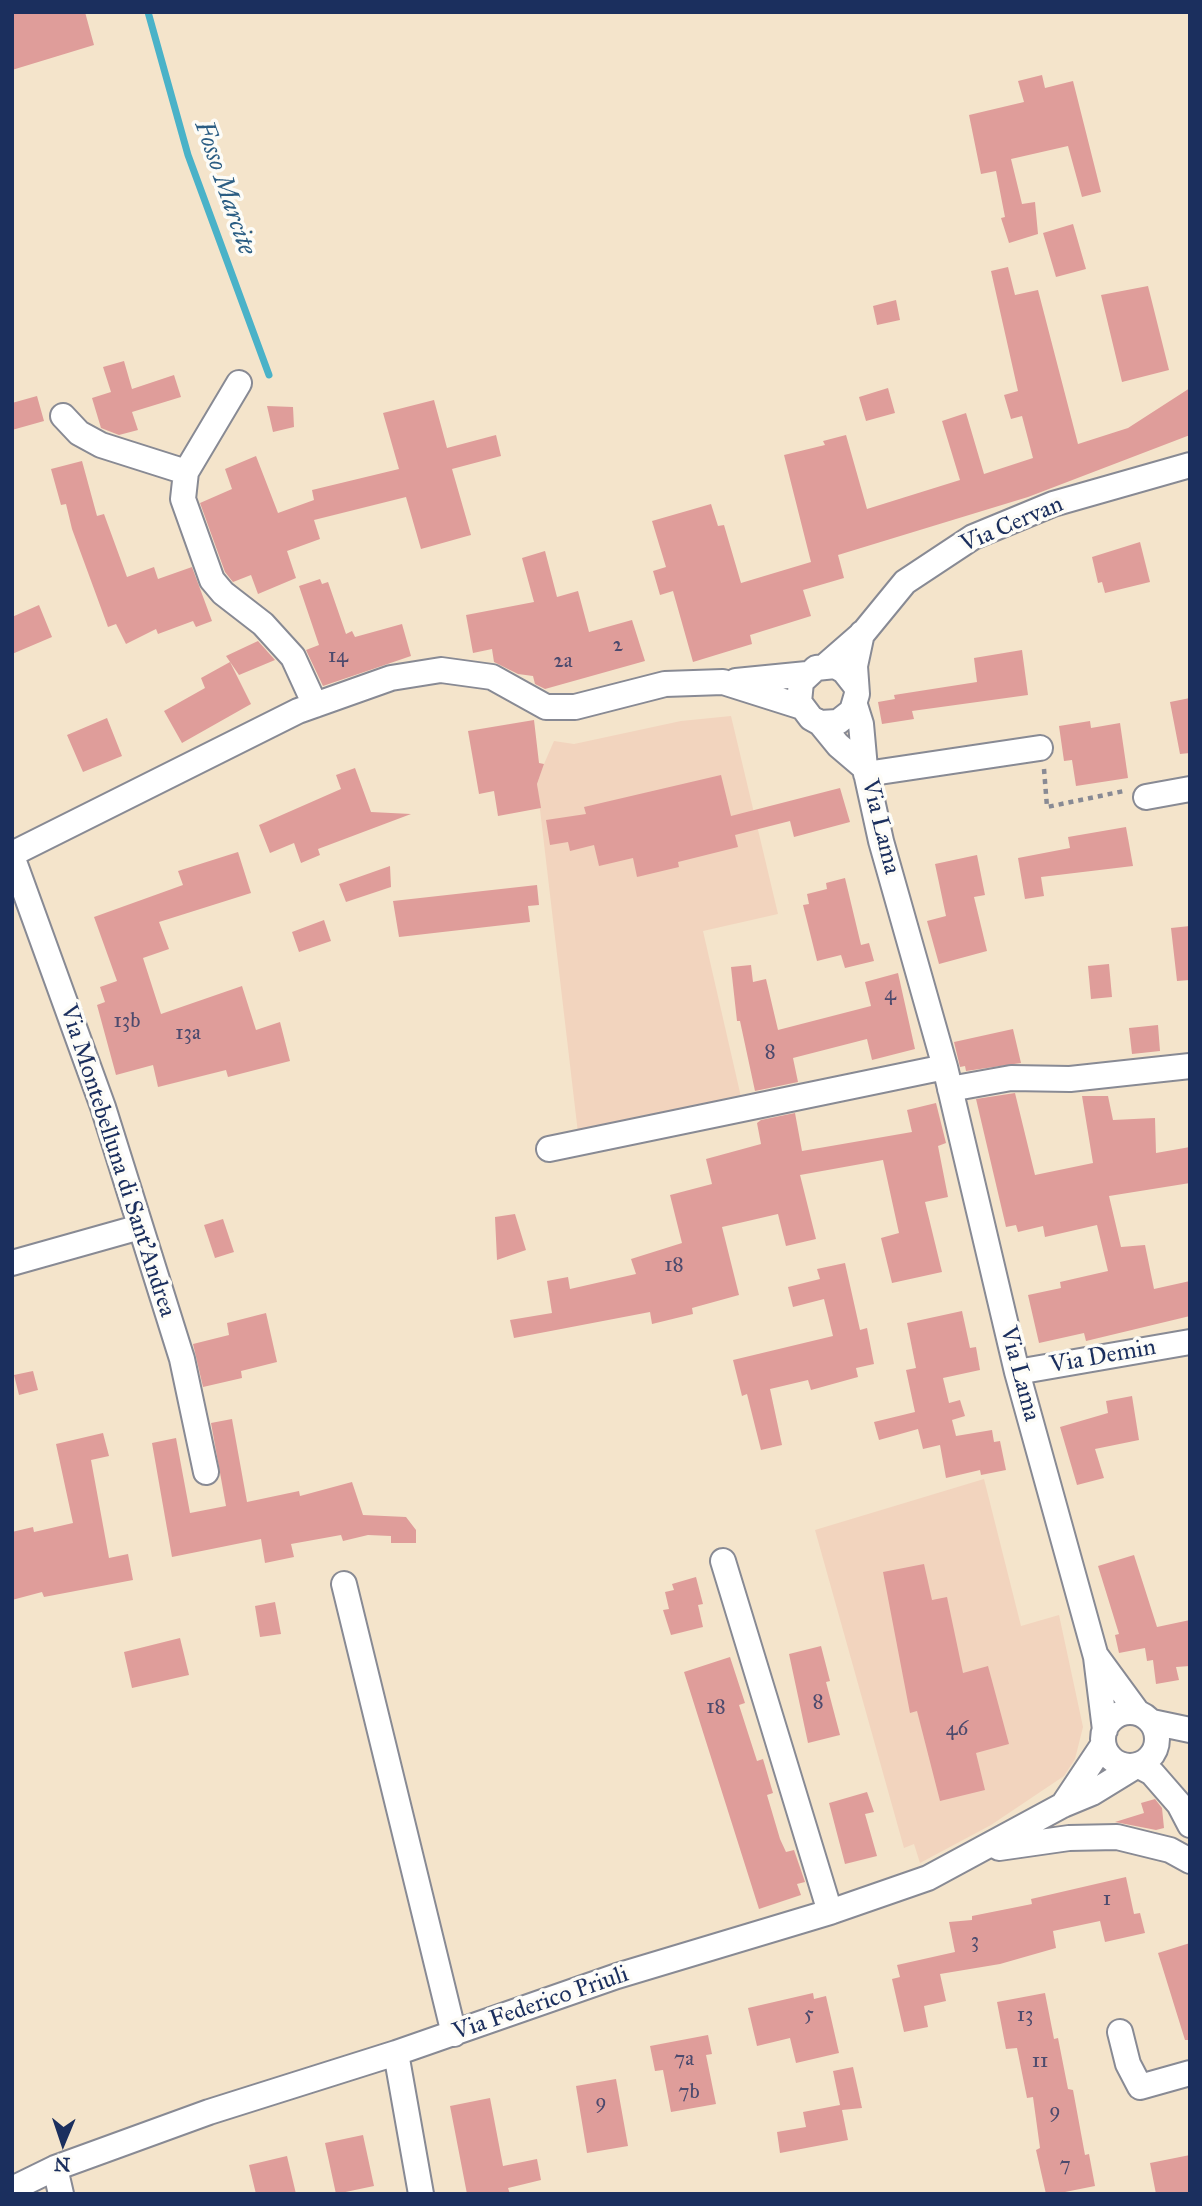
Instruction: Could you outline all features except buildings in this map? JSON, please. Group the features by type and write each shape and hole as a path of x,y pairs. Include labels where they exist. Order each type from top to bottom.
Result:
{"street":[{"path":"239,383 186,472 183,499 212,580 223,593 263,624 293,657 315,705"},
{"path":"62,416 79,433 101,445 186,472"},
{"name":"Via Cervan","path":"816,670 862,633 905,582 973,537 1053,505 1190,465"},
{"name":"Via Lama","path":"862,633 855,666 855,695 866,771 881,841 948,1078 1017,1372 1096,1657 1104,1737"},
{"name":"Via Montebelluna di Sant'Andrea","path":"206,1472 182,1359 103,1107 12,855 315,705 391,678 441,670 492,677 546,707 575,706 665,684 732,683"},
{"path":"816,670 799,692 811,715 838,746 866,771 1040,748"},
{"path":"816,670 844,671 855,695 846,717 838,722 811,715 732,683 816,670"},
{"path":"1137,794 1190,789"},
{"path":"549,1149 948,1078 1070,1079 1190,1066"},
{"path":"12,1264 140,1227"},
{"name":"Via Demin","path":"1017,1372 1190,1342"},
{"path":"723,1561 830,1912"},
{"path":"344,1584 453,2034"},
{"name":"Via Lama","path":"1096,1657 1145,1718"},
{"path":"1146,1758 1115,1762 1104,1737 1122,1713 1190,1730"},
{"path":"1145,1718 1156,1730 1146,1758 1152,1773 1185,1814"},
{"name":"Via Federico Priuli","path":"1063,1805 1104,1737"},
{"name":"Via Federico Priuli","path":"12,2189 55,2168 209,2112 453,2034 617,1976 830,1912 928,1878 1063,1805 1092,1793 1146,1758 1190,1741"},
{"path":"972,1856 1010,1846 1073,1838 1117,1838 1170,1850 1190,1861"},
{"path":"1120,2032 1128,2064 1140,2087 1190,2073"},
{"path":"396,2053 421,2194"},
{"path":"55,2168 61,2194"}],"path":[{"path":"1040,748 1047,807 1137,794"}],"shaded area":[{"path":"731,716 778,914 703,931 741,1097 578,1133 537,784 544,764 554,741 574,744 681,721"},
{"path":"984,1479 1021,1626 1059,1615 1083,1727 1075,1759 1064,1776 991,1825 920,1863 914,1844 904,1848 815,1530"}],"waterway":[{"name":"Fosso Marcite","path":"148,12 188,155 269,375"}]}
